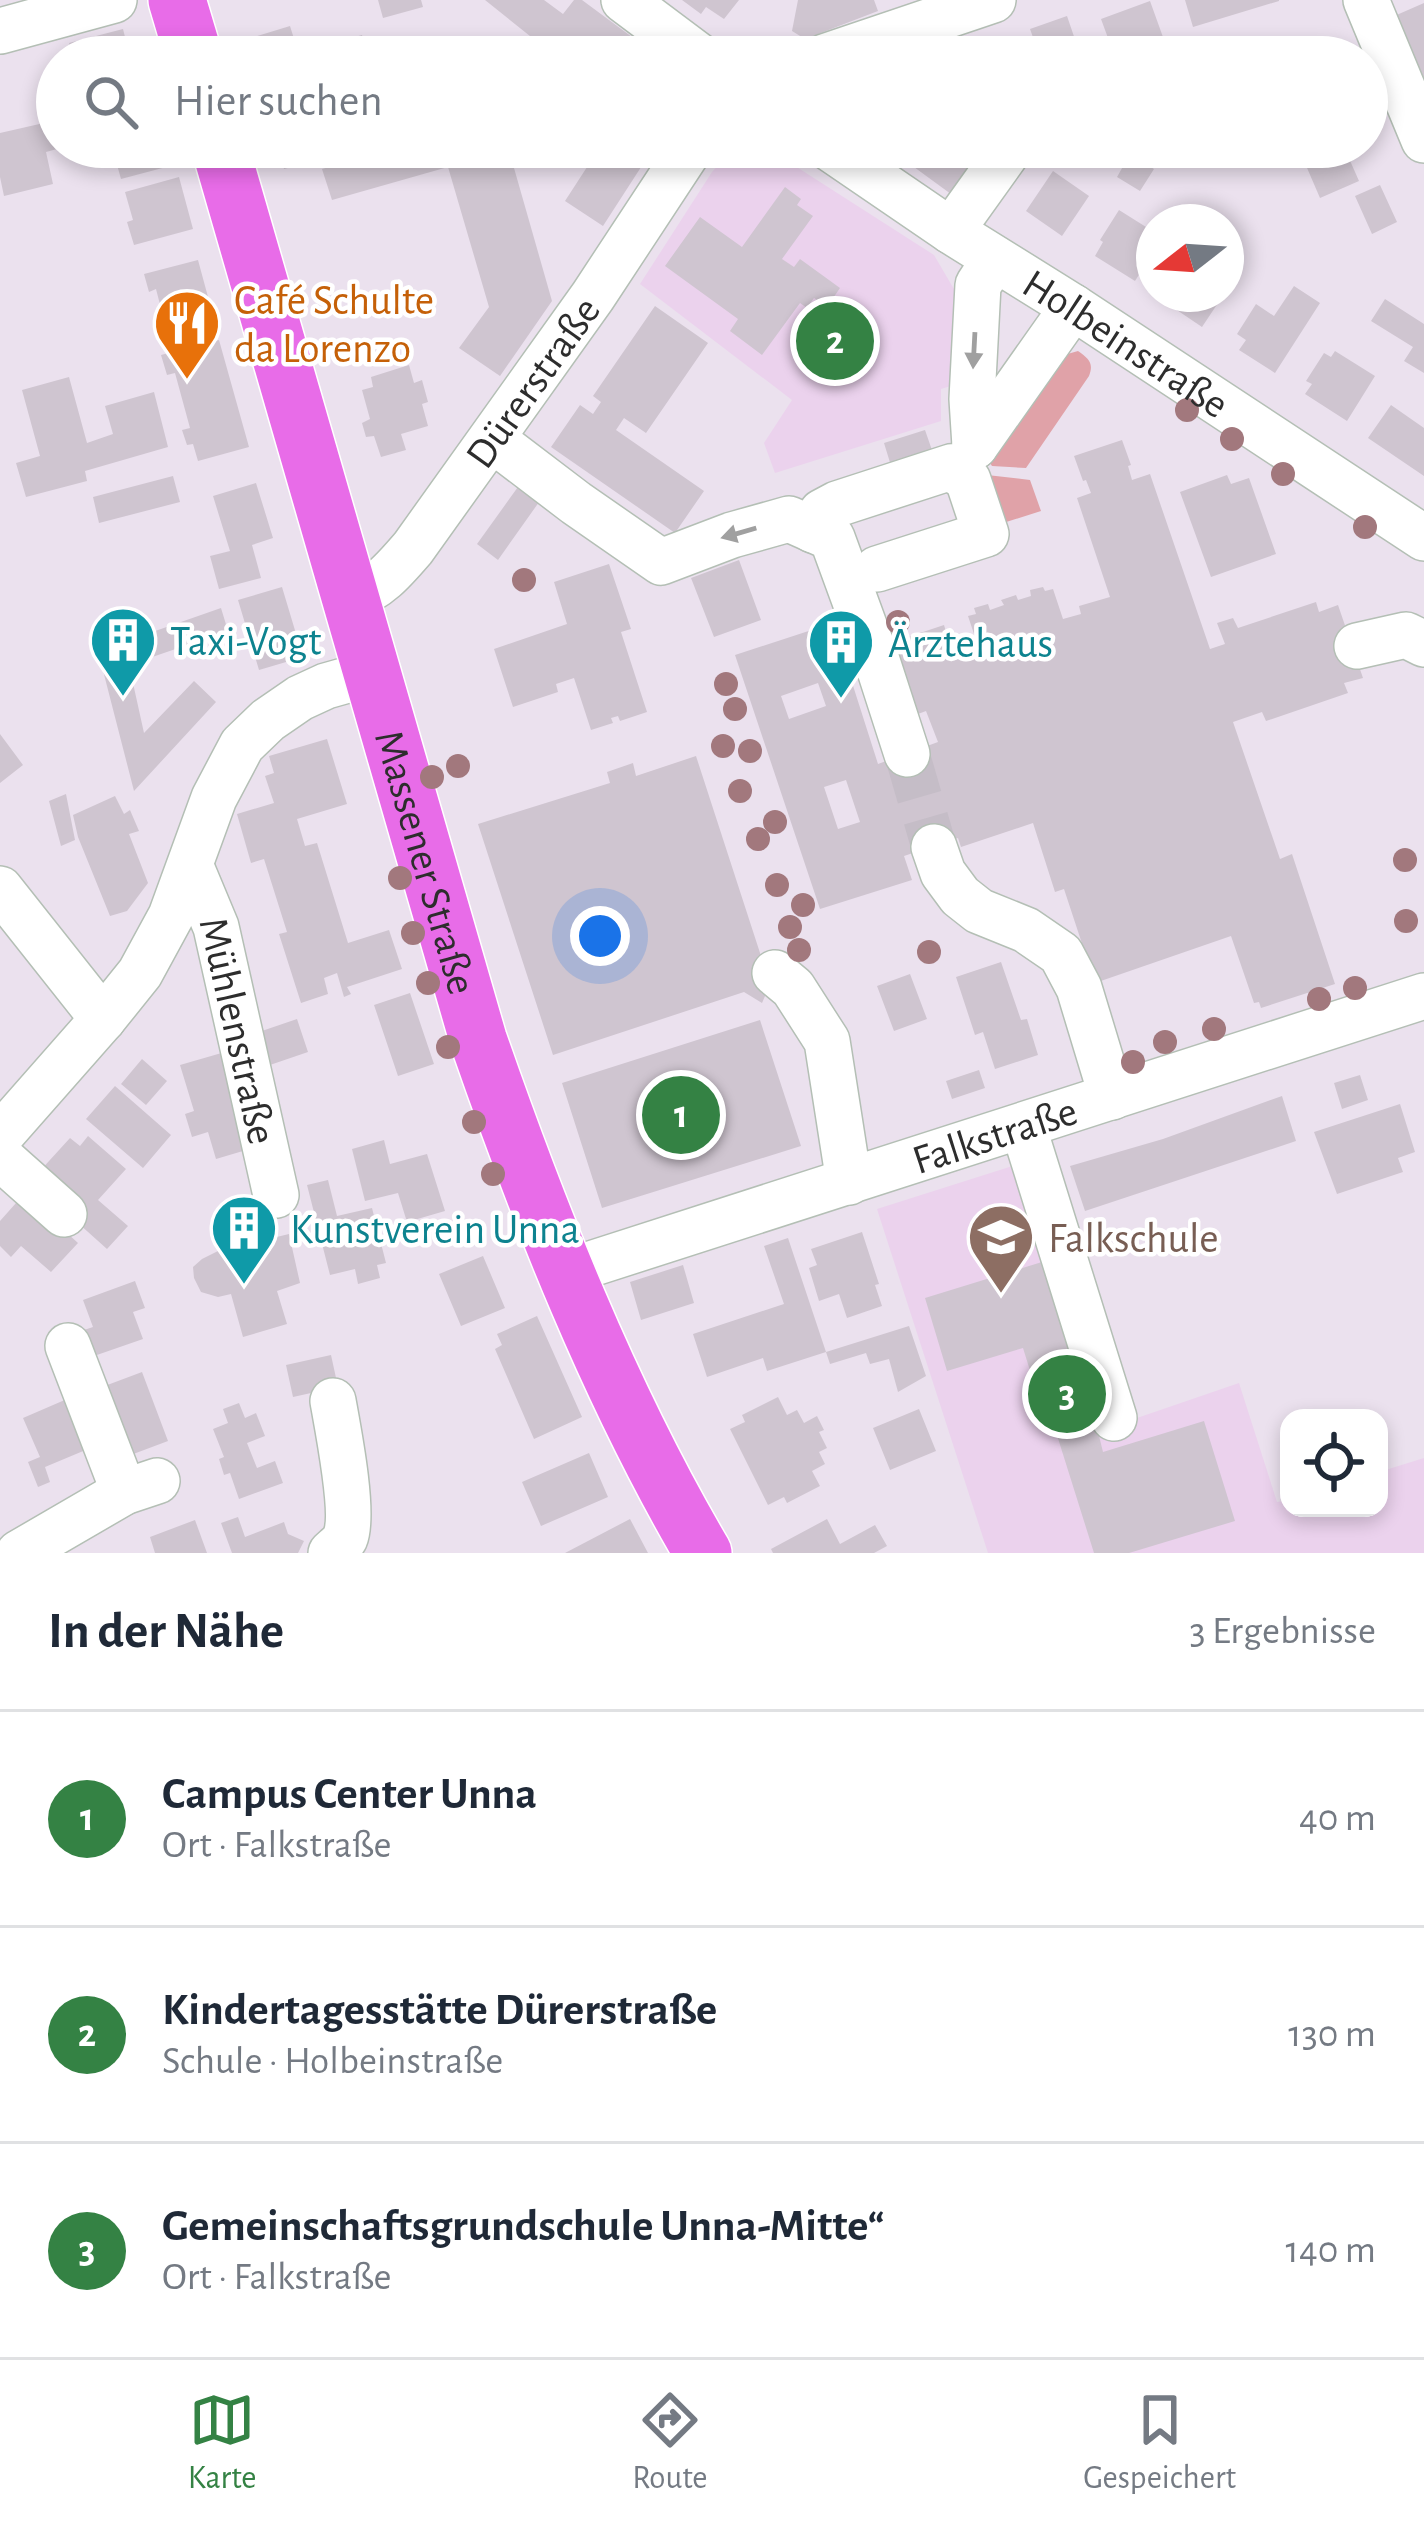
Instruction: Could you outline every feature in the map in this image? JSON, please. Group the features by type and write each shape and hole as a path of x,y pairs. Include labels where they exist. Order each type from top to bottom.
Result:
{"main road":[{"path":"177,0 188,36"},
{"name":"Massener Straße","path":"226,168 460,984 517,1150 626,1404 703,1553"}],"street":[{"path":"0,31 114,0"},
{"path":"624,0 672,36"},
{"path":"886,36 993,0"},
{"path":"1366,0 1381,36"},
{"path":"1388,53 1424,140"},
{"name":"Dürerstraße","path":"351,598 388,578 413,548 677,168"},
{"name":"Holbeinstraße","path":"859,168 1424,538"},
{"path":"951,231 996,168"},
{"path":"995,259 978,285 972,399 975,446 1073,307"},
{"path":"491,439 661,562 789,519 832,538 907,754"},
{"path":"813,530 823,512 837,504 951,467 968,480 986,534 877,569"},
{"path":"1357,646 1406,635 1424,644"},
{"name":"Mühlenstraße","path":"0,1136 140,973 171,916 214,798 242,745 300,698 372,673"},
{"path":"934,847 960,896 979,911 1027,929 1061,954 1079,988 1112,1097"},
{"name":"Mühlenstraße","path":"191,867 216,927 276,1195"},
{"path":"0,890 103,1019"},
{"path":"771,982 808,1015 827,1041 849,1182"},
{"name":"Falkstraße","path":"566,1272 1424,996"},
{"path":"1023,1126 1114,1418"},
{"path":"0,1157 64,1214"},
{"path":"19,1553 140,1486 68,1346"},
{"path":"332,1401 346,1506 345,1537 332,1553"}],"shaded area":[{"path":"716,168 798,168 934,255 958,296 954,385 941,389 941,421 775,473 764,443 792,400 640,284"},
{"path":"1078,351 1090,362 1089,376 1026,468 992,466 1064,355"},
{"path":"987,475 1030,480 1041,511 1003,523"},
{"name":"Falkschule","path":"1050,1154 1137,1418 1239,1383 1280,1502 1280,1517 1388,1517 1388,1469 1424,1458 1424,1553 988,1553 877,1209"}],"building":[{"path":"378,0 421,0 423,7 383,18"},
{"path":"485,0 544,0 563,14 574,0 582,0 631,36 530,36"},
{"path":"682,0 739,0 724,19 706,7 701,14"},
{"path":"798,0 874,0 878,11 813,36 792,31"},
{"path":"1185,0 1279,0 1279,1 1193,27"},
{"path":"1150,1 1163,36 1107,36 1101,19"},
{"path":"1424,3 1424,90 1392,17"},
{"path":"1067,16 1074,36 1032,36 1030,29"},
{"path":"290,26 293,36 257,36"},
{"path":"123,29 125,36 96,36"},
{"path":"36,125 36,168 50,168 53,184 4,196 0,133"},
{"path":"118,168 162,168 121,179"},
{"path":"325,168 444,168 332,200"},
{"path":"448,168 514,168 552,301 500,376 459,348 489,307"},
{"path":"586,168 640,168 603,226 565,201"},
{"path":"915,168 977,168 955,197"},
{"path":"1122,168 1154,169 1140,191 1117,177"},
{"path":"1307,168 1353,168 1359,181 1320,198"},
{"path":"1053,171 1089,196 1062,236 1026,211"},
{"path":"179,177 193,229 134,245 125,192"},
{"path":"1380,185 1397,222 1372,234 1355,196"},
{"path":"785,187 801,199 797,205 813,216 782,259 794,267 800,259 840,288 827,307 814,298 807,308 800,303 762,355 730,331 738,319 665,266 700,217 742,247"},
{"path":"1119,210 1136,221 1135,281 1095,256"},
{"path":"198,260 211,308 164,320 156,289 149,292 144,274"},
{"path":"1294,286 1320,303 1275,373 1239,350 1246,340 1237,334 1256,304 1274,316"},
{"path":"1385,299 1424,324 1424,373 1404,361 1413,347 1371,321"},
{"path":"655,306 708,343 646,433 624,418 616,430 704,491 675,533 551,447 580,405 593,414 601,402 593,396"},
{"path":"1180,312 1212,312 1202,327"},
{"path":"219,340 249,447 198,461 182,430 190,428 175,373 167,375 161,355"},
{"path":"1335,351 1375,376 1347,421 1305,394 1312,384 1306,381 1324,353 1331,357"},
{"path":"409,365 414,383 422,380 428,426 401,434 406,450 381,457 374,436 366,437 362,423 370,419 362,390 373,387 371,377"},
{"path":"69,377 87,443 113,434 105,406 154,392 168,447 85,471 87,481 26,497 16,463 40,456 22,390"},
{"path":"1391,405 1424,428 1424,476 1368,438"},
{"path":"925,430 934,456 892,469 884,443"},
{"path":"1122,440 1132,480 1150,474 1210,649 1225,644 1217,623 1233,618 1238,628 1316,602 1319,612 1338,605 1363,678 1344,683 1348,693 1266,721 1262,712 1233,722 1280,859 1292,854 1335,984 1261,1008 1259,1002 1254,1003 1231,936 1095,983 1064,889 1055,892 1033,823 961,847 958,838 904,856 912,880 820,909 735,655 833,623 878,764 938,742 926,711 918,714 893,642 944,625 951,648 976,640 968,616 976,614 974,608 988,604 990,610 1004,605 1001,600 1031,596 1030,590 1043,587 1053,589 1063,619 1081,614 1079,606 1110,597 1077,498 1091,493 1074,456","holes":["818,683 826,706 789,719 781,696","846,780 860,822 838,829 824,787"]},
{"path":"1227,475 1231,484 1249,478 1276,554 1211,577 1180,492"},
{"path":"173,476 180,502 99,523 93,497"},
{"path":"523,480 544,495 498,560 477,544"},
{"path":"256,483 273,538 252,545 261,578 219,589 210,556 230,551 213,496"},
{"path":"739,560 761,620 714,637 691,578"},
{"path":"609,564 631,629 621,632 647,712 620,721 618,716 611,718 613,723 591,730 574,678 556,684 558,692 513,707 494,649 567,624 554,582"},
{"path":"282,587 303,657 259,670 238,600"},
{"path":"221,608 228,631 129,665 144,733 194,681 216,702 134,791 98,651"},
{"path":"0,734 23,765 0,783"},
{"path":"327,739 347,804 297,819 305,846 317,843 348,943 389,930 402,969 347,987 351,994 344,997 337,973 324,978 328,994 301,1003 279,934 287,932 264,859 251,863 237,814 274,803 265,776 274,773 269,756"},
{"path":"696,756 761,956 775,973 762,1003 744,992 553,1055 478,824 610,783 607,772 633,763 636,776"},
{"path":"66,794 75,840 61,846 49,801"},
{"path":"115,796 124,814 130,810 139,831 129,834 148,883 127,911 110,916 73,815"},
{"path":"1001,962 1038,1055 995,1069 983,1032 975,1035 956,977"},
{"path":"910,974 927,1019 894,1031 877,986"},
{"path":"410,993 434,1064 398,1076 374,1005"},
{"path":"297,1019 308,1052 267,1066 256,1033"},
{"path":"760,1020 801,1146 602,1208 562,1083"},
{"path":"225,1052 253,1148 216,1159 208,1132 192,1137 185,1114 194,1111 180,1065"},
{"path":"142,1059 167,1081 146,1105 121,1084"},
{"path":"979,1070 985,1088 952,1099 946,1081"},
{"path":"1360,1075 1368,1100 1342,1109 1334,1083"},
{"path":"115,1086 171,1135 143,1168 86,1119"},
{"path":"1282,1096 1296,1141 1085,1211 1070,1166"},
{"path":"1400,1104 1415,1152 1398,1158 1403,1172 1337,1194 1314,1132"},
{"path":"88,1136 126,1169 98,1200 128,1226 107,1249 78,1223 86,1214 39,1172 70,1138 80,1146"},
{"path":"384,1140 390,1164 427,1154 445,1211 407,1222 398,1193 365,1201 352,1149"},
{"path":"328,1180 337,1216 372,1208 386,1263 377,1265 380,1278 358,1284 355,1269 330,1275 307,1185"},
{"path":"24,1194 78,1243 51,1272 21,1246 11,1257 0,1246 0,1221"},
{"path":"862,1232 882,1306 847,1318 839,1294 819,1301 809,1268 817,1265 811,1249"},
{"name":"Kunstverein Unna","path":"289,1234 300,1283 277,1291 287,1324 243,1337 231,1294 218,1297 201,1292 193,1267 218,1251"},
{"path":"788,1238 826,1352 767,1371 763,1358 707,1377 693,1334 784,1304 764,1246"},
{"path":"483,1256 505,1308 461,1326 439,1274"},
{"path":"1055,1258 1103,1452 1204,1421 1235,1521 1129,1553 1094,1553 1056,1432 1050,1435 1023,1348 947,1371 925,1298"},
{"path":"683,1265 694,1303 641,1320 630,1282"},
{"path":"135,1281 145,1308 133,1312 143,1339 94,1356 84,1330 93,1327 83,1300"},
{"path":"537,1316 582,1417 534,1439 495,1349 502,1345 497,1334"},
{"path":"909,1326 926,1376 898,1392 889,1359 870,1364 866,1353 830,1364 826,1352"},
{"path":"331,1355 338,1387 293,1397 286,1365"},
{"path":"142,1372 168,1441 120,1459 94,1390"},
{"path":"778,1397 787,1415 797,1410 804,1423 817,1416 827,1448 819,1452 825,1464 812,1471 820,1486 787,1503 784,1497 768,1505 730,1429 745,1422 742,1415"},
{"path":"67,1399 88,1449 45,1467 50,1482 38,1487 28,1462 40,1457 23,1418"},
{"path":"239,1403 245,1418 256,1413 265,1436 247,1443 257,1468 275,1461 283,1483 239,1499 230,1473 224,1475 219,1459 224,1457 213,1429 228,1423 223,1409"},
{"path":"919,1409 936,1451 890,1470 873,1428"},
{"path":"589,1453 608,1497 541,1526 522,1482"},
{"path":"238,1517 245,1537 284,1522 288,1534 304,1541 298,1553 232,1553 221,1523"},
{"path":"630,1519 648,1553 565,1553"},
{"path":"827,1519 840,1544 875,1525 887,1546 874,1553 773,1553 771,1549"},
{"path":"195,1520 207,1553 155,1553 150,1537"}],"tunnel":[{"path":"907,754 934,847"}],"place":[{"name":"Kindertagesstätte Dürerstraße","path":"835,341"},
{"name":"Café Schulte da Lorenzo","path":"187,382"},
{"name":"Taxi-Vogt","path":"123,699"},
{"name":"Ärztehaus","path":"841,701"},
{"name":"Campus Center Unna","path":"681,1115"},
{"name":"Kunstverein Unna","path":"244,1287"},
{"name":"Falkschule","path":"1001,1296"},
{"name":"Gemeinschaftsgrundschule Unna-Mitte“","path":"1067,1394"}]}
